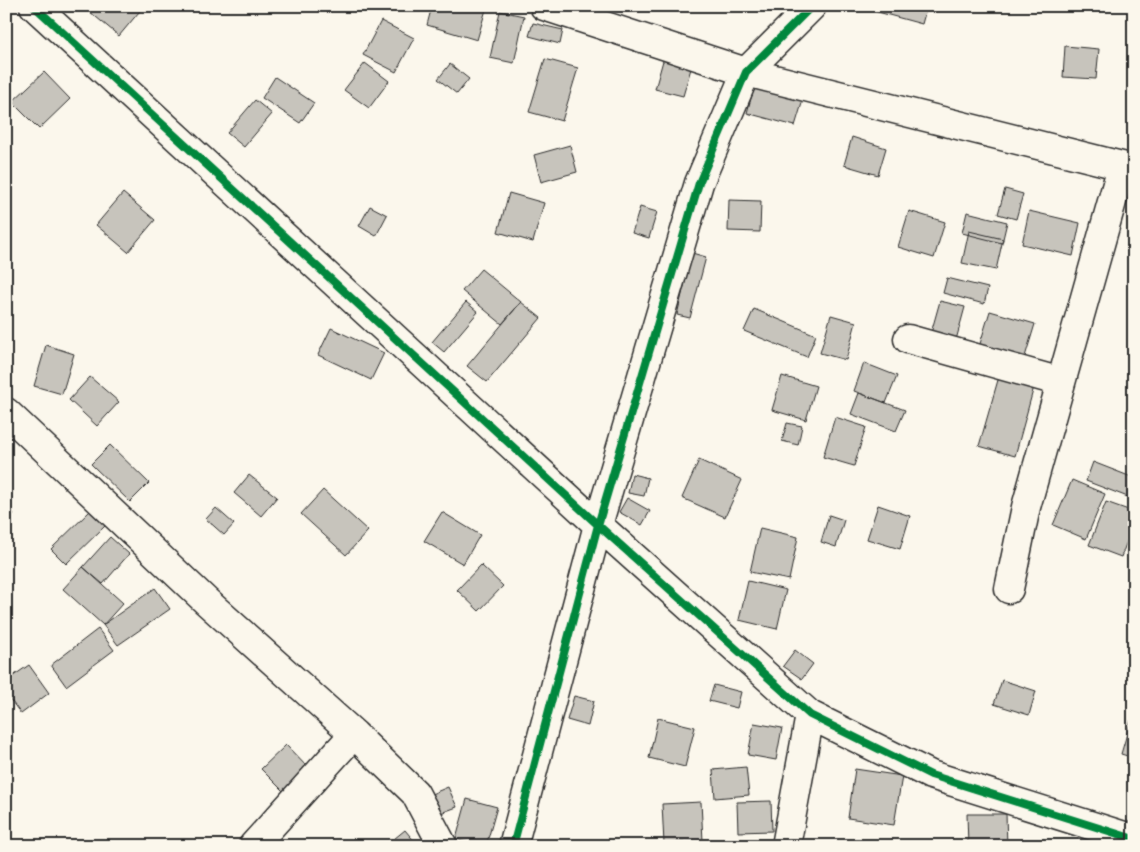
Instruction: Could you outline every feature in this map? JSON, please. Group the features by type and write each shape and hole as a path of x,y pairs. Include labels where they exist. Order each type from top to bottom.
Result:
{"street":[{"path":"34,6 598,525 810,714 931,776 1134,839"},
{"path":"544,6 746,72 1128,167 1061,382 1026,508 1008,589"},
{"path":"513,846 598,525 699,183 746,72 812,6"},
{"path":"908,339 1061,382"},
{"path":"6,412 206,601 354,734 415,793 443,846"},
{"path":"786,846 810,714"},
{"path":"253,846 354,734"}],"building":[{"path":"95,6 144,6 119,36 90,12"},
{"path":"432,6 487,6 477,40 427,25"},
{"path":"875,6 927,6 922,24 874,11"},
{"path":"500,11 524,16 514,63 490,58"},
{"path":"381,21 414,38 396,72 363,55"},
{"path":"533,23 563,30 560,44 529,36"},
{"path":"1065,46 1099,49 1096,79 1063,77"},
{"path":"664,57 692,65 683,96 655,89"},
{"path":"545,59 578,68 562,121 529,112"},
{"path":"365,63 389,81 369,108 344,90"},
{"path":"450,64 469,79 457,94 438,79"},
{"path":"44,72 70,99 39,129 12,102"},
{"path":"275,77 314,103 300,123 262,98"},
{"path":"754,87 803,100 795,126 747,113"},
{"path":"255,100 272,114 244,147 227,133"},
{"path":"852,137 886,148 878,175 844,165"},
{"path":"570,145 577,172 541,182 534,155"},
{"path":"1005,189 1023,194 1016,219 998,214"},
{"path":"123,193 155,220 128,252 96,225"},
{"path":"509,193 544,203 533,242 498,232"},
{"path":"729,200 761,201 760,232 728,231"},
{"path":"370,206 387,215 376,236 359,226"},
{"path":"640,207 657,212 649,238 632,233"},
{"path":"909,211 945,222 934,258 898,247"},
{"path":"1029,211 1080,223 1073,256 1022,244"},
{"path":"967,212 1007,222 1002,243 962,233"},
{"path":"969,231 1003,239 996,270 962,263"},
{"path":"692,253 706,257 690,318 677,315"},
{"path":"481,269 521,302 502,324 462,291"},
{"path":"947,278 988,288 984,304 943,293"},
{"path":"940,301 965,307 956,340 931,333"},
{"path":"466,302 478,312 444,352 432,342"},
{"path":"521,302 541,318 487,382 467,366"},
{"path":"754,309 816,335 807,357 744,331"},
{"path":"990,311 1035,324 1024,360 979,347"},
{"path":"831,315 856,322 846,360 820,353"},
{"path":"331,328 384,353 371,380 318,355"},
{"path":"46,345 74,354 62,394 34,386"},
{"path":"864,363 897,376 886,403 854,391"},
{"path":"1000,373 1035,383 1015,456 979,446"},
{"path":"782,376 816,386 806,420 772,410"},
{"path":"90,377 119,402 97,426 69,400"},
{"path":"859,393 905,410 896,431 851,414"},
{"path":"835,417 866,427 854,466 823,457"},
{"path":"787,423 802,426 798,445 782,441"},
{"path":"110,445 149,483 130,502 91,464"},
{"path":"699,460 742,480 725,517 682,498"},
{"path":"1093,462 1134,478 1133,499 1086,481"},
{"path":"632,474 648,478 644,496 628,493"},
{"path":"249,475 277,497 261,516 234,493"},
{"path":"1072,480 1105,494 1086,539 1053,525"},
{"path":"323,490 368,531 346,555 301,514"},
{"path":"627,498 650,511 642,525 619,512"},
{"path":"1106,502 1134,512 1134,523 1121,557 1089,545"},
{"path":"6,504 14,514 6,521"},
{"path":"878,505 910,516 900,549 867,539"},
{"path":"216,508 234,524 224,535 206,519"},
{"path":"90,511 105,526 66,564 51,549"},
{"path":"442,512 480,535 463,564 424,541"},
{"path":"829,515 844,520 836,547 821,542"},
{"path":"760,528 798,537 789,580 750,572"},
{"path":"110,537 129,554 103,584 83,567"},
{"path":"481,565 503,586 479,611 457,590"},
{"path":"83,567 123,603 103,625 63,589"},
{"path":"748,581 786,590 777,629 739,620"},
{"path":"155,588 170,609 118,645 103,625"},
{"path":"98,629 114,650 66,686 51,665"},
{"path":"795,650 813,664 802,679 783,666"},
{"path":"29,665 49,693 21,714 6,694 6,681"},
{"path":"1002,680 1036,691 1029,715 994,704"},
{"path":"714,685 741,692 737,708 709,701"},
{"path":"574,696 594,701 588,726 567,720"},
{"path":"658,718 695,727 685,767 649,758"},
{"path":"1131,720 1134,721 1134,758 1121,754"},
{"path":"754,723 782,728 776,760 748,755"},
{"path":"286,745 310,770 286,794 261,769"},
{"path":"746,767 749,795 715,798 713,770"},
{"path":"855,769 902,776 894,825 848,818"},
{"path":"448,787 457,807 438,814 429,795"},
{"path":"467,799 497,807 486,846 456,839"},
{"path":"771,801 772,831 738,832 737,802"},
{"path":"701,802 703,841 664,844 662,804"},
{"path":"967,814 1006,814 1007,846 968,846"},
{"path":"405,830 415,842 410,846 391,846 389,843"}],"cycle path":[{"path":"34,6 598,525 810,715 931,775 1134,839"},
{"path":"513,846 598,525 699,183 746,72 812,6"}]}
